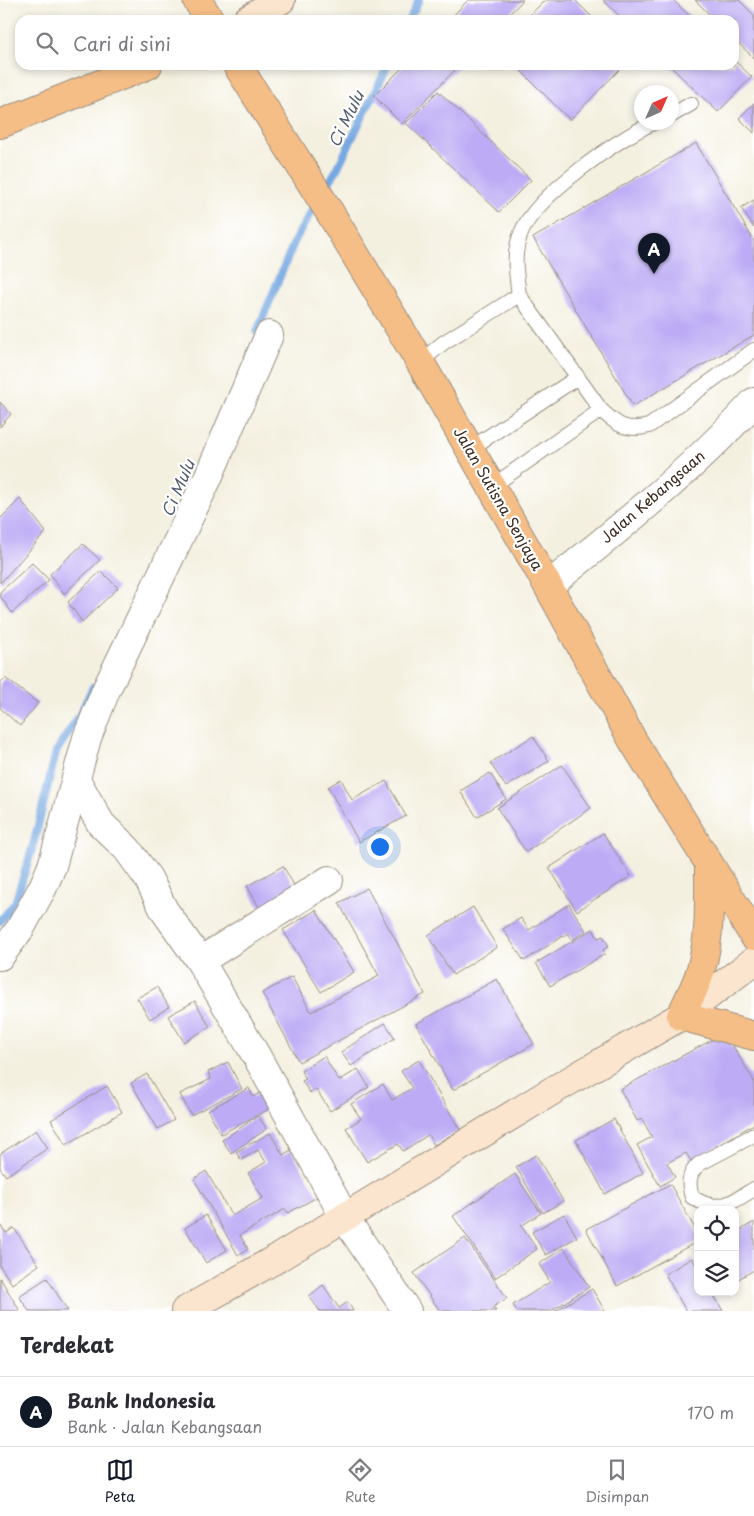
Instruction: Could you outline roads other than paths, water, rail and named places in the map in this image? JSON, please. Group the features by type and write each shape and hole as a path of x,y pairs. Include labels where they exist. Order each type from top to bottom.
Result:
{"main road":[{"path":"197,0 207,15"},
{"path":"0,124 135,70"},
{"name":"Jalan Sutisna Senjaya","path":"240,70 332,216 420,362 548,586 633,741 754,936"},
{"path":"709,863 710,900 706,948 701,971 681,1016 754,1036"}],"street":[{"path":"256,15 281,0"},
{"path":"0,956 20,929 43,887 52,866 87,738 106,690 207,480 269,335"},
{"name":"Jalan Kebangsaan","path":"548,586 666,487 736,422 754,402"},
{"path":"76,780 101,824 127,849 148,878 164,910 200,961 257,1057 345,1218 408,1311"},
{"path":"60,837 101,824"},
{"path":"200,961 329,880"},
{"path":"185,1311 345,1218 552,1091 681,1016 754,961"}],"lane":[{"path":"679,111 691,104"},
{"path":"642,130 585,166 546,200 530,218 522,231 514,263 519,295 601,410 614,422 625,428 637,429 648,426 754,350"},
{"path":"420,362 443,343 519,295"},
{"path":"470,449 578,377"},
{"path":"492,487 601,410"},
{"path":"754,1136 699,1164 692,1170 688,1183 692,1197 704,1205 716,1207 732,1202 754,1189"}],"waterway":[{"name":"Ci Mulu","path":"412,15 419,0"},
{"name":"Ci Mulu","path":"323,193 337,169 386,70"},
{"name":"Ci Mulu","path":"257,332 295,240 317,202"},
{"name":"Ci Mulu","path":"0,921 15,903 33,846 56,752 79,716 93,687"}],"place":[{"name":"Bank Indonesia","path":"654,274"}]}
